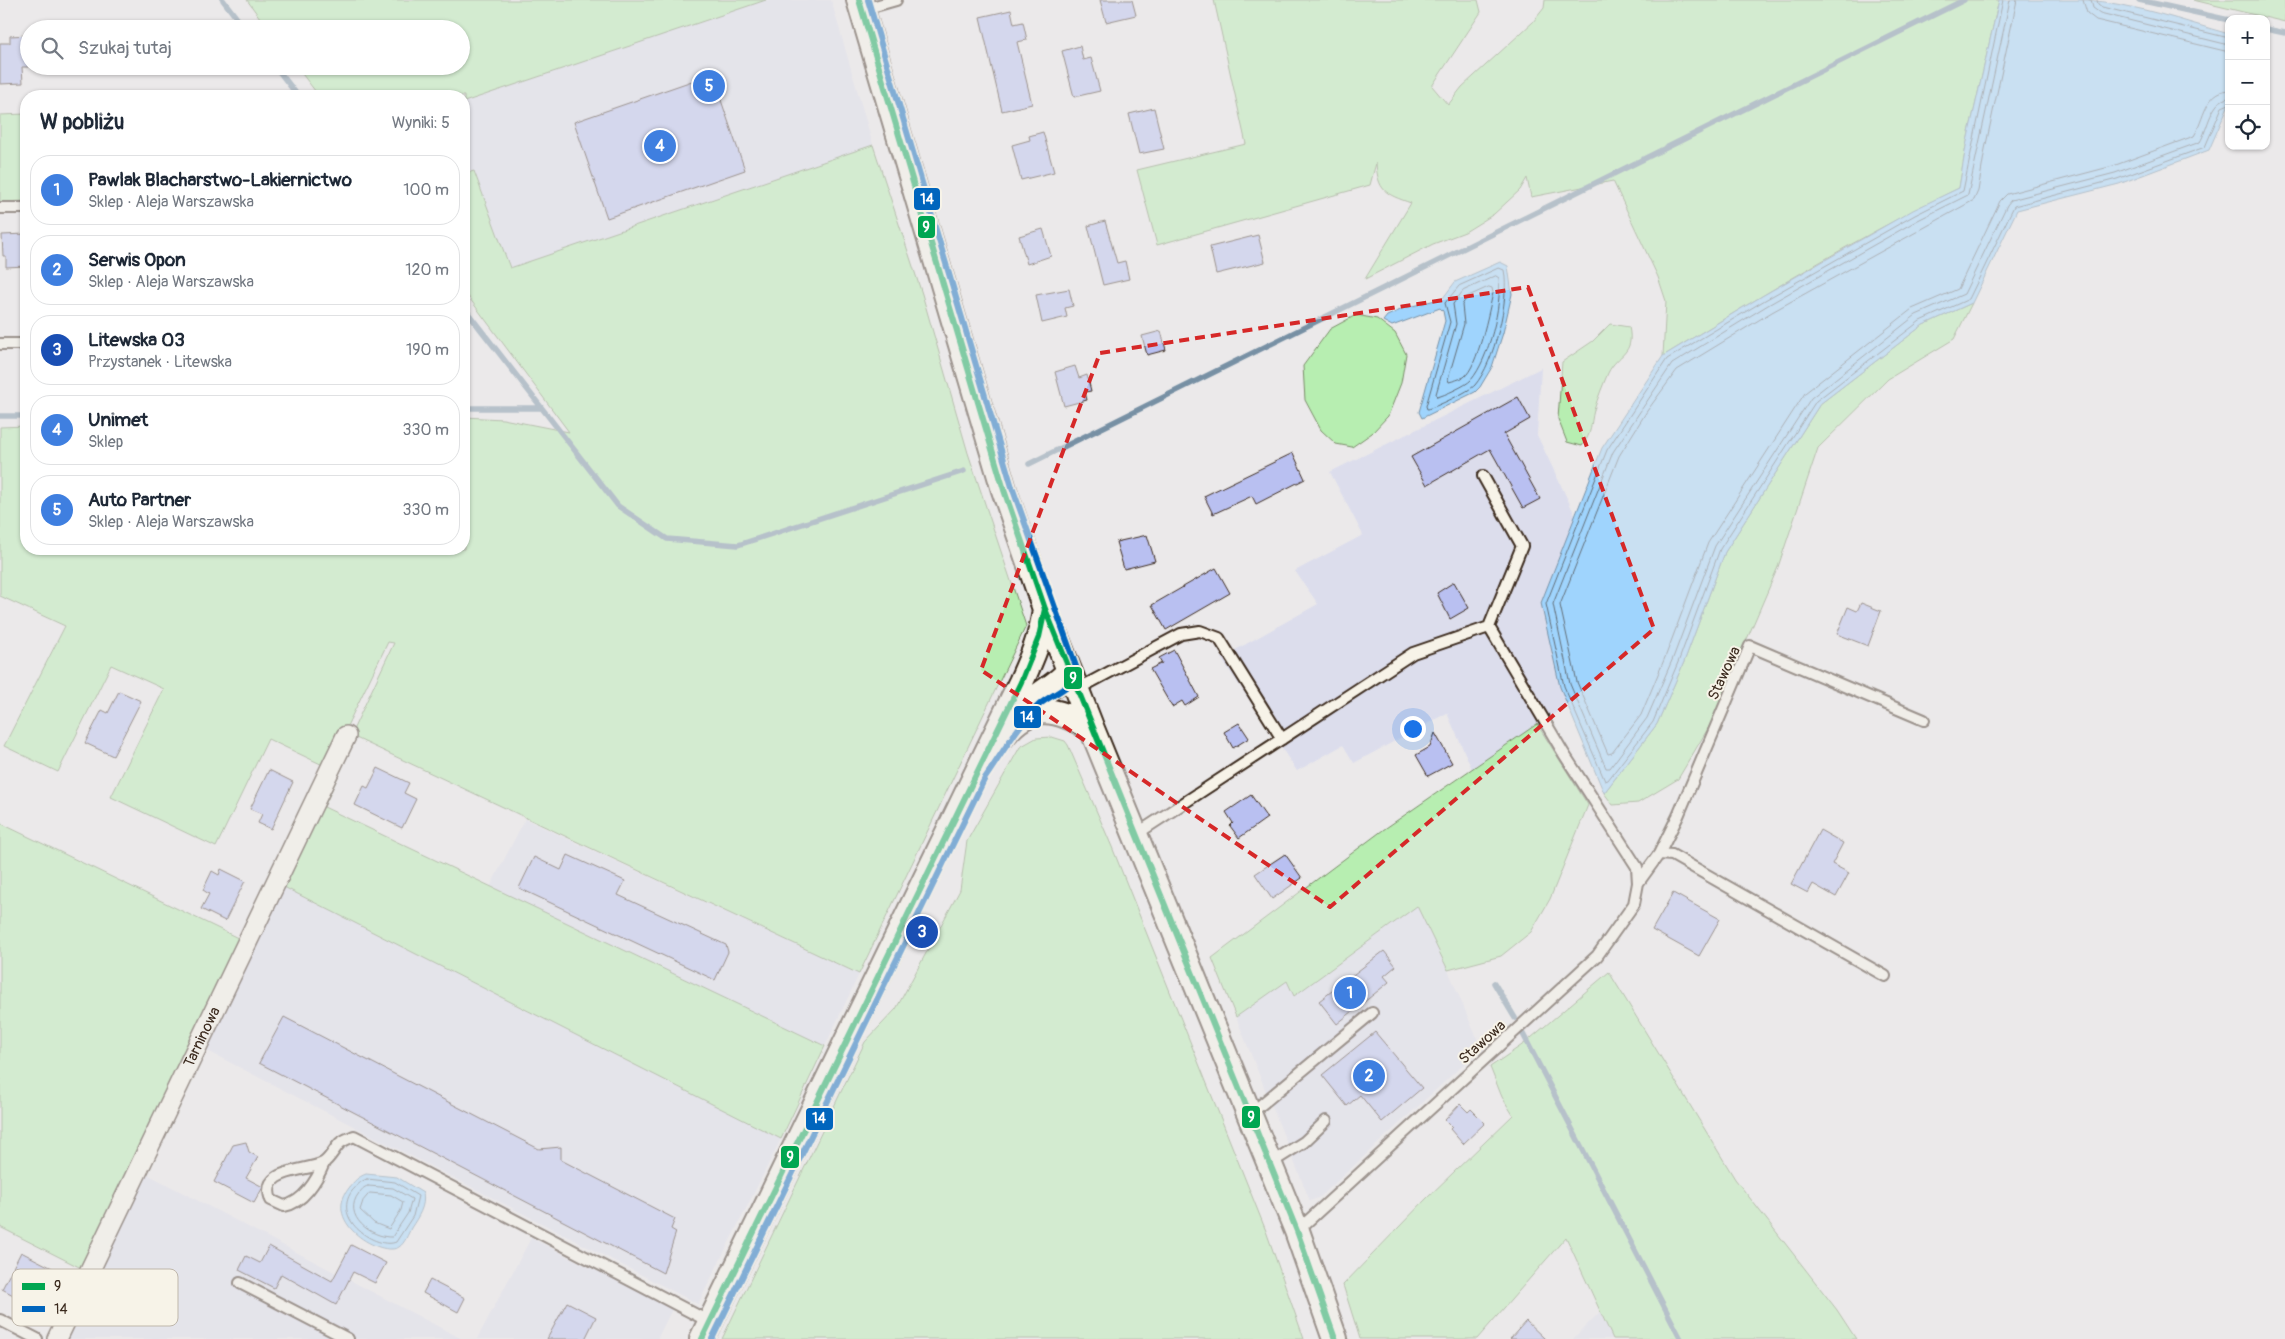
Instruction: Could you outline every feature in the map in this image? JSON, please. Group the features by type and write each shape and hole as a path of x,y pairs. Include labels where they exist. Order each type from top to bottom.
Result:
{"street":[{"path":"860,5 1004,490 1045,609 1248,1115 1297,1231 1335,1339"},
{"path":"706,1330 1017,691 1038,644 1045,609"},
{"path":"1017,691 1048,668 1056,667 1073,680"},
{"path":"977,774 998,743 1017,721 1023,709 1036,696 1058,682 1073,680"},
{"path":"1017,721 1034,711 1045,710 1071,717 1092,729"},
{"name":"Tarninowa","path":"91,1269 346,736"},
{"name":"Tarninowa","path":"57,1339 63,1326"}],"lane":[{"path":"860,5 896,0"},
{"path":"0,208 20,208"},
{"path":"0,344 20,344"},
{"path":"1135,835 1413,653 1489,627 1522,546 1483,476"},
{"path":"1489,627 1564,754 1637,867 1638,883"},
{"path":"1073,680 1181,634 1200,631 1219,638 1282,739"},
{"name":"Stawowa","path":"1297,1231 1597,956 1634,904 1638,883 1659,854 1678,816 1750,646 1924,720"},
{"path":"1659,854 1672,855 1885,976"},
{"path":"1248,1115 1372,1013"},
{"path":"1269,1164 1304,1142 1326,1121"},
{"path":"324,1163 309,1168 290,1170 276,1177 270,1186 271,1200 284,1206 299,1200 310,1187 324,1163 342,1142 354,1136 706,1330"},
{"path":"240,1283 348,1339"},
{"path":"0,1320 37,1339"}],"highlighted area":[{"path":"1528,287 1654,629 1330,907 981,670 1100,353"}],"shaded area":[{"path":"766,0 831,0 873,145 510,268 474,171 470,172 470,100"},
{"path":"1541,368 1537,435 1576,517 1541,603 1560,687 1567,705 1472,769 1447,713 1354,763 1343,745 1297,771 1221,658 1318,604 1295,571 1363,535 1330,472"},
{"path":"525,819 859,974 825,1046 490,887"},
{"path":"280,885 781,1139 698,1304 204,1049"},
{"path":"1417,906 1448,970 1481,1048 1320,1197 1310,1201 1236,1017 1287,980 1294,996"},
{"path":"145,1173 462,1339 62,1339 68,1326 178,1326 178,1269 97,1269"},
{"path":"531,1238 672,1309 657,1339 477,1339"},
{"path":"1600,1312 1613,1339 1573,1339"}],"green space":[{"path":"247,0 766,0 470,100 470,90 314,90 303,75 470,75 470,20 261,20"},
{"path":"1214,0 1478,0 1481,12 1432,86 1448,105 1462,87 1533,22 1544,8 1545,0 1999,0 1966,146 1959,188 1846,247 1663,356 1666,301 1658,277 1613,181 1531,197 1527,178 1520,190 1494,214 1465,232 1433,244 1365,279 1411,203 1395,197 1384,190 1379,180 1376,163 1370,185 1157,245 1137,170 1246,144"},
{"path":"2193,0 2285,0 2285,22 2270,18 2270,15 2256,15"},
{"path":"20,114 20,201 0,202 0,115"},
{"path":"873,145 922,294 968,453 1026,626 859,974 356,738 324,807 825,1046 781,1139 280,885 394,643 388,642 327,767 268,739 216,847 111,797 164,689 111,665 58,772 4,746 65,626 0,596 0,427 20,426 20,555 470,555 470,417 503,419 569,432 470,299 470,172 474,171 510,268"},
{"path":"1972,303 1954,339 1888,379 1818,448 1778,567 1710,725 1678,779 1638,803 1613,805 1604,793 1657,724 1684,662 1725,552 1820,404 1923,325"},
{"path":"1356,315 1377,319 1395,333 1406,354 1401,383 1388,416 1372,433 1352,447 1336,444 1321,430 1305,400 1303,366 1330,329"},
{"path":"1610,324 1629,327 1630,343 1628,349 1608,373 1594,410 1590,432 1586,441 1582,446 1567,442 1558,419 1562,362 1593,341"},
{"path":"1537,724 1588,805 1550,899 1531,932 1501,956 1448,970 1417,906 1294,996 1287,981 1236,1017 1212,958 1383,830"},
{"path":"1052,737 1065,741 1068,745 1112,847 1266,1231 1304,1339 722,1339 865,1042 896,1009 960,890 967,841 1020,747 1036,738"},
{"path":"0,823 242,940 81,1268 0,1227"},
{"path":"1609,972 1735,1179 1837,1310 1856,1339 1613,1339 1566,1237 1477,1339 1360,1339 1343,1285 1426,1199 1513,1115 1502,1097 1490,1067 1525,1043"}],"water":[{"path":"1999,0 2087,0 2105,2 2159,14 2225,33 2225,113 2209,150 2119,184 2017,210 1972,303 1923,325 1820,404 1725,552 1684,662 1657,724 1604,793 1560,687 1541,603 1602,448 1663,356 1762,296 1913,210 1959,188 1966,146"},
{"path":"1500,262 1508,266 1512,294 1503,333 1492,367 1475,392 1422,418 1419,412 1445,321 1443,311 1440,308 1392,326 1383,321 1387,316 1405,308 1443,298 1455,282"},
{"path":"366,1174 397,1177 423,1193 424,1198 421,1211 405,1241 399,1247 391,1249 368,1242 357,1235 348,1225 343,1214 342,1201 349,1188 356,1180"}],"building":[{"path":"1100,0 1132,0 1136,15 1106,22"},
{"path":"1011,10 1014,24 1023,22 1027,40 1017,42 1032,104 1002,111 980,17"},
{"path":"20,35 20,75 22,75 23,83 0,84 0,43 10,43 10,36"},
{"path":"1080,46 1083,60 1091,58 1100,91 1074,97 1062,51"},
{"path":"712,74 745,170 607,218 574,122"},
{"path":"1154,108 1164,149 1139,154 1129,114"},
{"path":"1043,132 1054,172 1021,180 1012,145 1030,140 1029,136"},
{"path":"1105,221 1117,263 1125,261 1129,279 1103,285 1088,226"},
{"path":"1043,229 1051,256 1027,264 1019,236"},
{"path":"20,234 20,266 6,267 6,256 3,256 2,235"},
{"path":"1258,235 1265,262 1216,274 1210,247"},
{"path":"1069,289 1073,306 1065,308 1067,317 1042,323 1036,295"},
{"path":"1161,331 1166,350 1147,355 1142,336"},
{"path":"1075,366 1079,378 1087,375 1091,391 1085,392 1087,400 1064,406 1055,372"},
{"path":"1518,397 1530,419 1504,434 1540,499 1523,508 1490,449 1427,485 1411,457"},
{"path":"1293,453 1305,479 1256,504 1252,496 1213,514 1204,496"},
{"path":"1147,535 1155,561 1124,569 1116,542"},
{"path":"1216,568 1230,593 1166,630 1152,605"},
{"path":"1454,582 1469,608 1450,619 1437,593"},
{"path":"1861,603 1881,611 1868,646 1837,634 1848,607 1857,611"},
{"path":"1174,650 1199,697 1185,706 1182,701 1172,707 1150,669 1162,663 1159,658"},
{"path":"119,691 141,701 113,756 85,743 102,710 108,713"},
{"path":"1239,723 1249,738 1233,748 1224,732"},
{"path":"1435,733 1452,763 1428,776 1416,755 1430,747"},
{"path":"378,768 409,783 404,793 416,799 402,828 355,805 364,786 368,788"},
{"path":"269,770 293,782 271,829 258,823 262,814 250,809"},
{"path":"1251,795 1267,818 1239,838 1230,826 1233,823 1226,812"},
{"path":"1820,830 1843,843 1832,864 1849,873 1836,897 1813,884 1808,893 1791,884"},
{"path":"1285,854 1302,878 1272,899 1255,874"},
{"path":"568,855 625,881 618,895 726,945 728,952 715,980 519,888 534,857 561,870"},
{"path":"221,869 245,881 225,921 201,909 209,894 203,890 212,871 219,875"},
{"path":"1673,893 1720,919 1699,956 1652,930"},
{"path":"1384,951 1396,966 1384,976 1389,982 1337,1024 1319,1001"},
{"path":"284,1017 539,1149 561,1147 561,1160 675,1219 671,1229 676,1232 663,1273 259,1063"},
{"path":"1375,1032 1422,1088 1382,1122 1360,1095 1347,1106 1322,1075"},
{"path":"1460,1104 1468,1112 1471,1109 1485,1123 1463,1144 1445,1120"},
{"path":"246,1142 249,1152 258,1157 246,1178 263,1187 254,1203 214,1182 233,1145"},
{"path":"351,1245 386,1263 375,1283 353,1272 336,1305 281,1274 274,1288 239,1270 246,1256 260,1263 269,1246 332,1281"},
{"path":"21,1252 52,1268 51,1269 12,1269"},
{"path":"12,1270 12,1294 2,1289"},
{"path":"430,1280 465,1298 458,1312 423,1293"},
{"path":"567,1302 596,1317 585,1339 547,1339"},
{"path":"1526,1321 1545,1339 1510,1339"}],"waterway":[{"path":"223,0 238,20"},
{"path":"1029,464 1964,0"},
{"path":"2139,0 2225,19"},
{"path":"2270,30 2285,33"},
{"path":"282,75 293,90"},
{"path":"470,316 618,506 667,539 738,545 964,471"},
{"path":"470,408 541,408"},
{"path":"0,416 20,416"},
{"path":"1494,983 1515,1018"},
{"path":"1523,1034 1681,1339"}],"transit line":[{"name":"9","path":"859,0 1004,490 1045,609 1297,1231 1335,1339"},
{"name":"14","path":"712,1339 985,778 1017,730 1032,712 1045,700 1067,687 1078,672 1012,487 868,0"},
{"name":"9","path":"702,1339 1021,682 1039,637 1045,609"}],"place":[{"name":"Auto Partner","path":"709,86"},
{"name":"Unimet","path":"660,146"},
{"name":"Litewska 03","path":"922,932"},
{"name":"Pawlak Blacharstwo-Lakiernictwo","path":"1350,993"},
{"name":"Serwis Opon","path":"1369,1076"}]}
